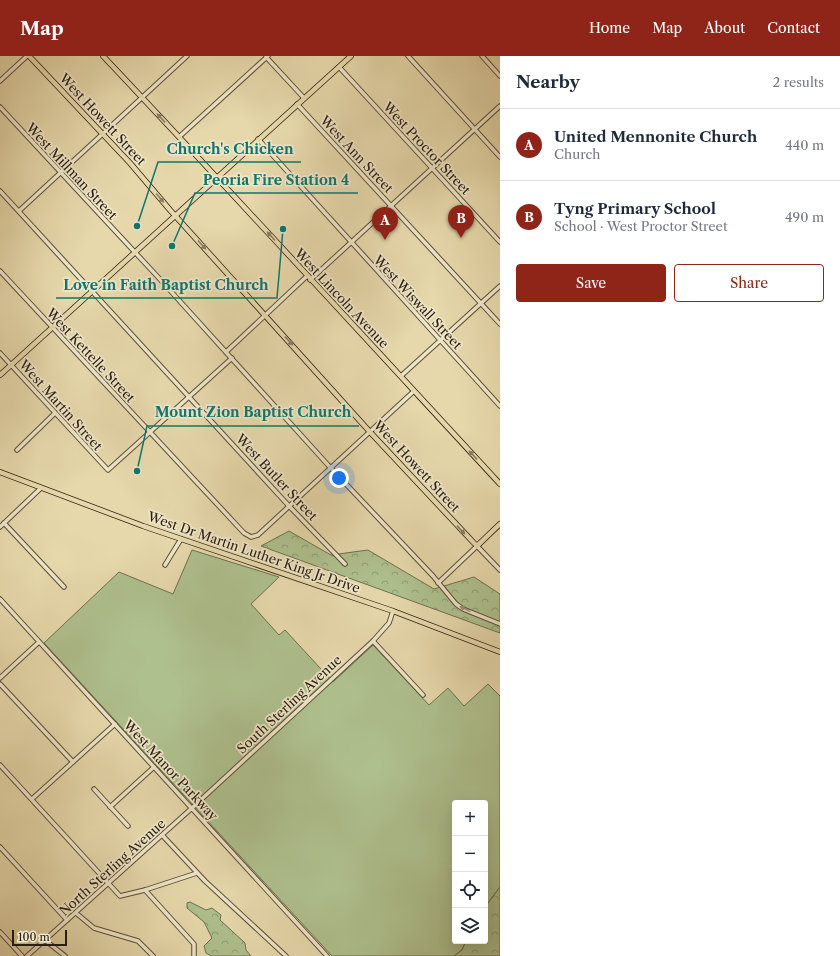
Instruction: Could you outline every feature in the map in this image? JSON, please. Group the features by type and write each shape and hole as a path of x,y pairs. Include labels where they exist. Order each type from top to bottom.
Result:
{"main road":[{"name":"West Howett Street","path":"28,56 130,162 175,216 370,432 477,546"},
{"name":"West Lincoln Avenue","path":"105,56 142,98 217,176 308,278 401,376 500,484"},
{"path":"0,375 217,176 351,56"},
{"name":"West Dr Martin Luther King Jr Drive","path":"0,472 181,538 393,611 500,652"},
{"path":"477,546 500,524"}],"street":[{"path":"0,81 28,56"},
{"path":"19,211 188,56"},
{"path":"179,137 266,56 304,98"},
{"path":"408,56 500,157"},
{"path":"482,56 500,76"},
{"name":"West Proctor Street","path":"339,66 500,242"},
{"name":"West Ann Street","path":"297,104 500,324"},
{"path":"226,352 265,315 350,243 500,106"},
{"name":"West Millman Street","path":"0,107 232,358 330,468 461,608 500,624"},
{"name":"West Wiswall Street","path":"258,139 350,243 500,406"},
{"name":"West Butler Street","path":"0,191 93,291 189,398 345,564"},
{"name":"West Kettelle Street","path":"0,271 244,533 252,538 257,536 289,506"},
{"path":"401,376 500,286"},
{"name":"West Martin Street","path":"0,352 108,470 150,433"},
{"path":"150,433 232,358"},
{"path":"289,506 414,391"},
{"path":"17,450 55,413"},
{"path":"0,527 41,488"},
{"path":"4,523 64,587"},
{"path":"165,565 181,538"},
{"path":"438,583 477,546"},
{"name":"West Howett Street","path":"477,546 500,570"},
{"name":"West Manor Parkway","path":"0,600 327,956"},
{"name":"South Sterling Avenue","path":"192,808 373,641 389,623 393,611"},
{"path":"373,641 423,695"},
{"path":"0,678 39,642"},
{"path":"0,684 73,762"},
{"path":"32,799 115,724"},
{"path":"0,765 120,896 145,890 197,873"},
{"path":"110,807 154,767"},
{"path":"94,789 128,826"},
{"name":"North Sterling Avenue","path":"27,956 46,941 67,920 109,884 192,808"},
{"path":"162,835 197,873 286,956"},
{"path":"0,848 67,920"},
{"path":"145,890 194,944 194,956"},
{"path":"76,913 94,928 138,941 152,956"},
{"path":"0,932 22,956"},
{"path":"46,941 65,956"}],"green space":[{"path":"289,531 331,555 368,550 434,589 474,577 500,594 500,633 261,546"},
{"path":"192,550 279,577 251,604 279,635 285,630 333,682 373,645 429,705 448,688 464,706 488,684 500,696 500,887 488,903 488,800 452,800 452,944 465,944 462,950 454,956 332,956 44,643 119,572 173,594"},
{"path":"500,887 500,956 454,956 462,950 465,944 488,944 488,903"},
{"path":"190,902 206,910 212,908 221,915 220,920 245,943 246,950 251,956 211,956 206,953 204,946 212,938 204,922 187,908 187,903"}],"place":[{"name":"Church's Chicken","path":"137,226"},
{"name":"Love in Faith Baptist Church","path":"283,229"},
{"name":"Tyng Primary School","path":"461,238"},
{"name":"United Mennonite Church","path":"385,240"},
{"name":"Peoria Fire Station 4","path":"172,246"},
{"name":"Mount Zion Baptist Church","path":"137,471"}]}
